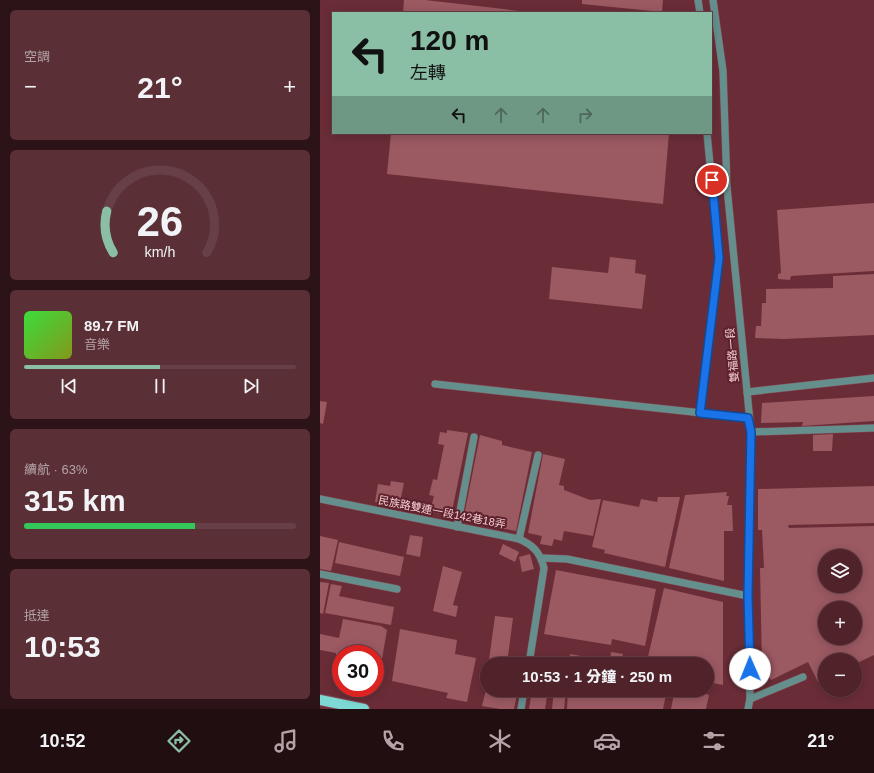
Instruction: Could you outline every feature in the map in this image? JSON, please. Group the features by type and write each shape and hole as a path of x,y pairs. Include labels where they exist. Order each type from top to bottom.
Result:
{"main road":[{"path":"320,700 364,709"}],"street":[{"path":"698,0 700,12"},
{"name":"雙福路一段","path":"712,0 723,72 727,187 747,392 748,418 751,432 748,596 750,699 748,709"},
{"path":"700,413 719,258 708,134"},
{"path":"747,392 874,378"},
{"path":"435,384 748,418"},
{"path":"751,432 874,428"},
{"path":"457,527 474,436"},
{"path":"519,539 538,454"},
{"name":"民族路雙連一段142巷18弄","path":"320,499 519,539 533,545 542,558 544,568 530,657"},
{"path":"542,558 567,559 748,596"},
{"path":"320,574 397,590"},
{"path":"750,699 803,677"},
{"path":"521,709 523,697"}],"building":[{"path":"404,0 425,0 528,12 403,12"},
{"path":"582,0 663,0 662,12 582,4"},
{"path":"391,134 669,134 663,204 387,174"},
{"path":"874,203 874,271 791,276 790,280 778,279 778,274 781,273 777,210"},
{"path":"610,257 636,260 635,273 646,275 642,309 549,299 552,267 608,273"},
{"path":"874,274 874,335 784,339 755,338 756,326 761,326 762,303 766,303 766,289 833,288 833,276"},
{"path":"874,396 874,421 802,426 803,422 761,423 762,403"},
{"path":"320,401 327,402 323,424 320,423"},
{"path":"447,430 468,433 451,516 430,512 434,496 429,495 433,479 437,480 444,445 438,444 440,432 447,433"},
{"path":"833,434 832,451 813,451 813,435"},
{"path":"480,435 502,441 502,445 532,452 516,531 463,521"},
{"path":"543,454 565,459 559,485 564,486 564,490 590,500 601,499 593,536 564,531 562,541 554,539 552,546 540,544 542,536 528,533"},
{"path":"391,481 404,483 399,507 375,502 378,484 390,486"},
{"path":"874,486 874,523 788,525 789,528 874,526 874,655 862,661 862,653 818,653 818,682 808,662 771,680 762,665 760,568 764,568 762,530 758,530 758,489"},
{"path":"727,492 726,496 729,496 727,505 732,505 733,531 724,531 724,581 669,568 685,495"},
{"path":"658,497 680,497 665,567 604,553 605,550 592,547 603,500 639,507 641,499 657,502"},
{"path":"410,535 423,537 420,557 406,554"},
{"path":"320,536 338,540 331,571 320,569"},
{"path":"339,542 404,557 400,576 335,563"},
{"path":"503,544 519,552 515,562 499,554"},
{"path":"530,554 534,569 522,572 519,557"},
{"path":"443,566 462,572 453,605 458,606 456,617 433,611"},
{"path":"556,570 656,589 645,646 612,639 611,645 544,634"},
{"path":"320,582 329,583 323,614 320,613"},
{"path":"331,584 342,586 339,596 394,607 391,625 325,613"},
{"path":"664,588 723,602 723,685 714,683 714,657 648,657"},
{"path":"495,616 513,618 508,657 489,657"},
{"path":"343,619 381,626 387,630 384,647 384,645 332,645 332,652 320,650 320,634 339,638"},
{"path":"400,629 457,640 455,654 476,658 467,702 446,698 448,693 392,681"},
{"path":"611,652 623,654 622,657 610,657"},
{"path":"570,654 587,657 570,657"},
{"path":"484,697 517,697 514,709 500,709 482,706"},
{"path":"531,697 547,697 545,709 529,709"},
{"path":"553,697 565,697 564,709 552,709"},
{"path":"568,697 666,697 663,709 567,709"},
{"path":"673,697 709,697 706,709 671,709"}],"route":[{"path":"712,180 719,258 700,413 748,418 751,432 748,596 750,669"}]}
